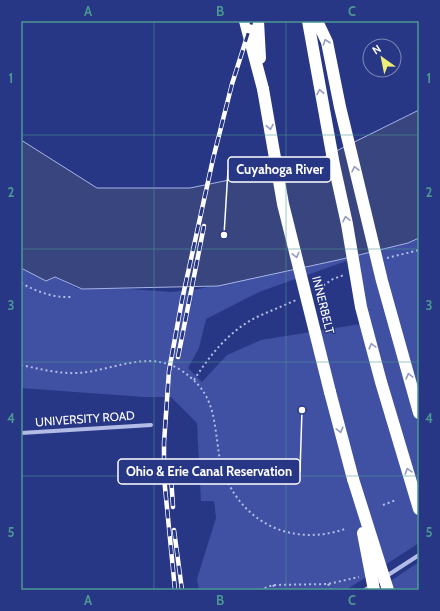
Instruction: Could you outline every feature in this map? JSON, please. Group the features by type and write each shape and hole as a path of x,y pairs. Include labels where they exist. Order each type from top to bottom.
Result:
{"highway":[{"path":"245,21 263,89"},
{"name":"INNERBELT","path":"258,21 263,89 283,204 353,479 388,590"},
{"path":"308,21 334,164 347,224 361,307 381,382 419,509"},
{"path":"317,21 327,42 340,107 382,281 419,413"},
{"path":"353,479 374,590"}],"street":[{"name":"UNIVERSITY ROAD","path":"21,433 151,425"},
{"path":"365,590 419,555"}],"path":[{"path":"21,284 50,295 72,297"},
{"path":"21,365 50,371 77,373 149,361 159,362 177,369 200,386 208,399 215,422 219,455 224,475 236,497 249,511 266,523 286,533 303,536 316,536 333,534 345,530"},
{"path":"383,505 396,500"},
{"path":"260,590 273,585 328,584 359,577"},
{"path":"328,584 331,590"},
{"path":"273,585 276,590"}],"shaded area":[{"path":"419,110 419,238 408,243 218,286 82,289 55,277 46,281 21,268 21,140 97,188 190,188 312,163"},
{"path":"419,238 419,543 346,590 199,590 197,579 216,518 214,501 201,501 197,423 171,397 144,397 21,388 21,268 46,281 55,277 76,288 82,289 129,289 171,292 194,290 408,243","holes":["352,259 367,323 261,340 227,355 202,382 188,368 199,348 206,319 259,292"]},
{"path":"419,562 419,590 377,590"}],"railway":[{"path":"175,590 164,477 164,443 169,371 182,300 213,159 232,84 252,21"},
{"path":"178,357 204,226"},
{"path":"170,461 173,507"},
{"path":"174,530 182,590"}],"place":[{"name":"Cuyahoga River","path":"224,235"},
{"name":"Ohio & Erie Canal Reservation","path":"302,410"}]}
